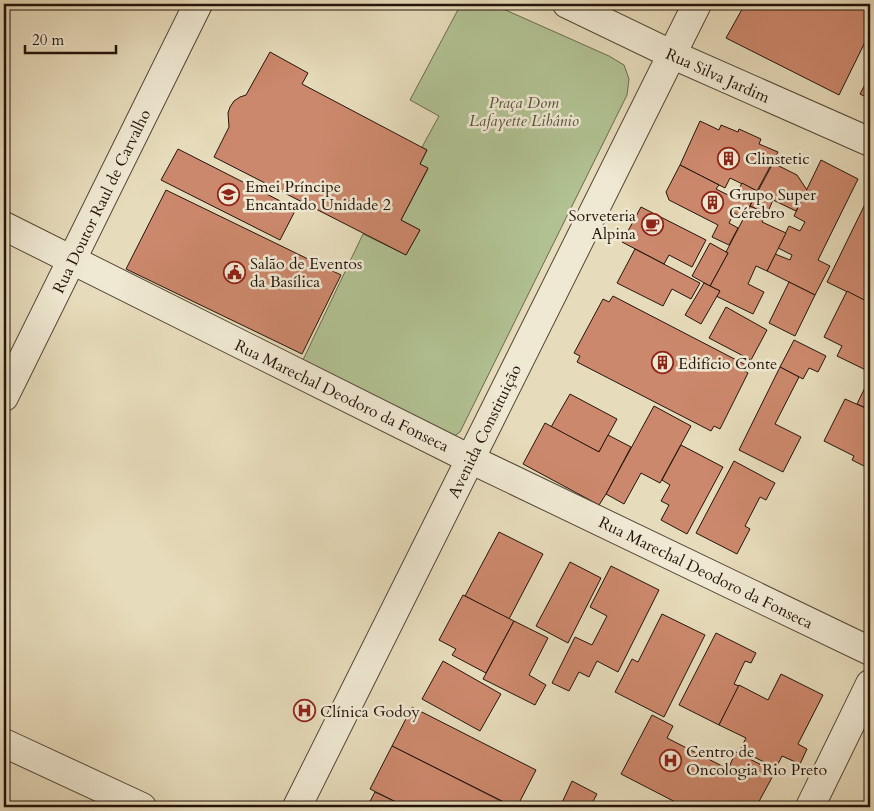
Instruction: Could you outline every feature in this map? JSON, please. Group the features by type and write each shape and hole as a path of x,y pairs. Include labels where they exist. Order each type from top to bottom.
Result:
{"street":[{"name":"Rua Doutor Raul de Carvalho","path":"4,397 198,4"},
{"name":"Rua Silva Jardim","path":"567,4 671,54 870,142"},
{"name":"Avenida Constituição","path":"297,807 697,4"},
{"name":"Rua Marechal Deodoro da Fonseca","path":"4,226 470,459 870,651"},
{"path":"810,807 870,684"},
{"path":"4,743 142,807"}],"green space":[{"name":"Praça Dom Lafayette Libânio","path":"461,4 492,4 609,56 624,65 629,79 627,95 460,432 453,437 302,362 363,234 406,255 420,230 401,220 428,169 420,164 427,150 422,147 439,116 410,100"}],"building":[{"path":"745,4 870,4 870,32 839,95 726,38"},
{"path":"270,52 308,73 302,84 427,150 420,164 428,168 401,220 420,230 406,255 214,157 229,127 228,113 230,107 234,101 246,95"},
{"path":"870,75 870,99 860,94"},
{"name":"Clinstetic","path":"700,121 719,130 721,125 738,132 739,129 761,139 759,144 778,152 757,191 730,178 725,188 680,165"},
{"name":"Emei Príncipe Encantado Unidade 2","path":"178,149 296,209 280,240 161,180"},
{"path":"821,160 858,179 818,260 830,266 815,295 767,271 775,254 790,260 792,255 778,248 789,226 800,231 805,222 794,216"},
{"path":"773,163 797,175 807,190 796,211 773,200 767,214 750,206"},
{"name":"Grupo Super Cérebro","path":"680,165 719,185 716,189 734,198 742,183 757,191 744,218 734,213 729,223 738,228 729,245 712,237 718,225 669,200 666,192"},
{"name":"Salão de Eventos da Basílica","path":"166,190 341,275 302,354 126,269"},
{"path":"870,194 870,255 866,263 870,265 870,303 827,282"},
{"path":"750,206 767,214 762,222 786,233 767,271 756,266 748,284 764,292 753,314 716,296 720,291 710,286"},
{"name":"Sorveteria Alpina","path":"641,207 706,240 692,267 669,255 664,264 622,242"},
{"path":"710,243 728,253 710,286 692,276"},
{"path":"635,249 700,283 691,299 672,289 663,306 617,283"},
{"path":"789,282 815,295 795,336 769,323"},
{"path":"704,283 720,291 701,324 685,315"},
{"path":"847,291 870,303 870,372 837,356 842,346 824,337"},
{"name":"Edifício Conte","path":"613,296 746,365 743,370 748,373 720,429 714,426 711,431 577,362 580,356 574,353 603,299 609,302"},
{"path":"726,307 767,330 751,360 709,338"},
{"path":"794,340 826,356 818,372 809,368 803,379 780,367"},
{"path":"780,367 799,377 775,424 801,437 783,472 739,450"},
{"path":"870,377 870,410 857,404"},
{"path":"570,394 617,419 599,452 551,427"},
{"path":"845,399 870,410 870,469 852,460 854,456 824,441"},
{"path":"654,406 691,426 660,483 641,473 624,504 606,494"},
{"path":"545,423 599,452 608,435 631,447 599,505 523,464"},
{"path":"681,445 723,467 687,534 661,520 669,505 661,501 670,485 662,480"},
{"path":"734,461 775,483 766,500 760,497 745,526 750,529 737,554 696,533"},
{"path":"499,532 543,554 509,619 465,596"},
{"path":"570,562 601,578 568,643 536,626"},
{"path":"611,566 659,590 618,672 597,661 589,677 579,672 569,691 552,683 575,637 592,645 607,616 590,607"},
{"path":"463,595 514,621 486,673 452,655 456,649 439,640"},
{"path":"662,614 705,635 664,717 615,692 632,659 638,662"},
{"path":"514,621 548,638 529,675 546,685 535,705 483,679"},
{"path":"716,633 756,653 751,663 745,661 734,684 739,686 719,725 679,705"},
{"path":"443,661 501,694 480,731 422,699"},
{"path":"781,674 823,695 798,744 807,749 800,764 782,756 776,768 740,750 746,738 719,725 739,685 768,700"},
{"path":"412,707 536,770 517,807 392,746"},
{"name":"Centro de Oncologia Rio Preto","path":"652,715 673,726 667,738 728,769 736,752 775,772 756,807 685,807 621,774"},
{"path":"392,746 514,807 406,807 370,789"},
{"path":"572,781 597,794 590,807 560,807"},
{"path":"375,792 406,807 367,807"}],"place":[{"name":"Clinstetic","path":"729,158"},
{"name":"Emei Príncipe Encantado Unidade 2","path":"229,195"},
{"name":"Grupo Super Cérebro","path":"713,203"},
{"name":"Sorveteria Alpina","path":"652,224"},
{"name":"Salão de Eventos da Basílica","path":"234,272"},
{"name":"Edifício Conte","path":"662,363"},
{"name":"Clínica Godoy","path":"304,711"},
{"name":"Centro de Oncologia Rio Preto","path":"670,760"}]}
